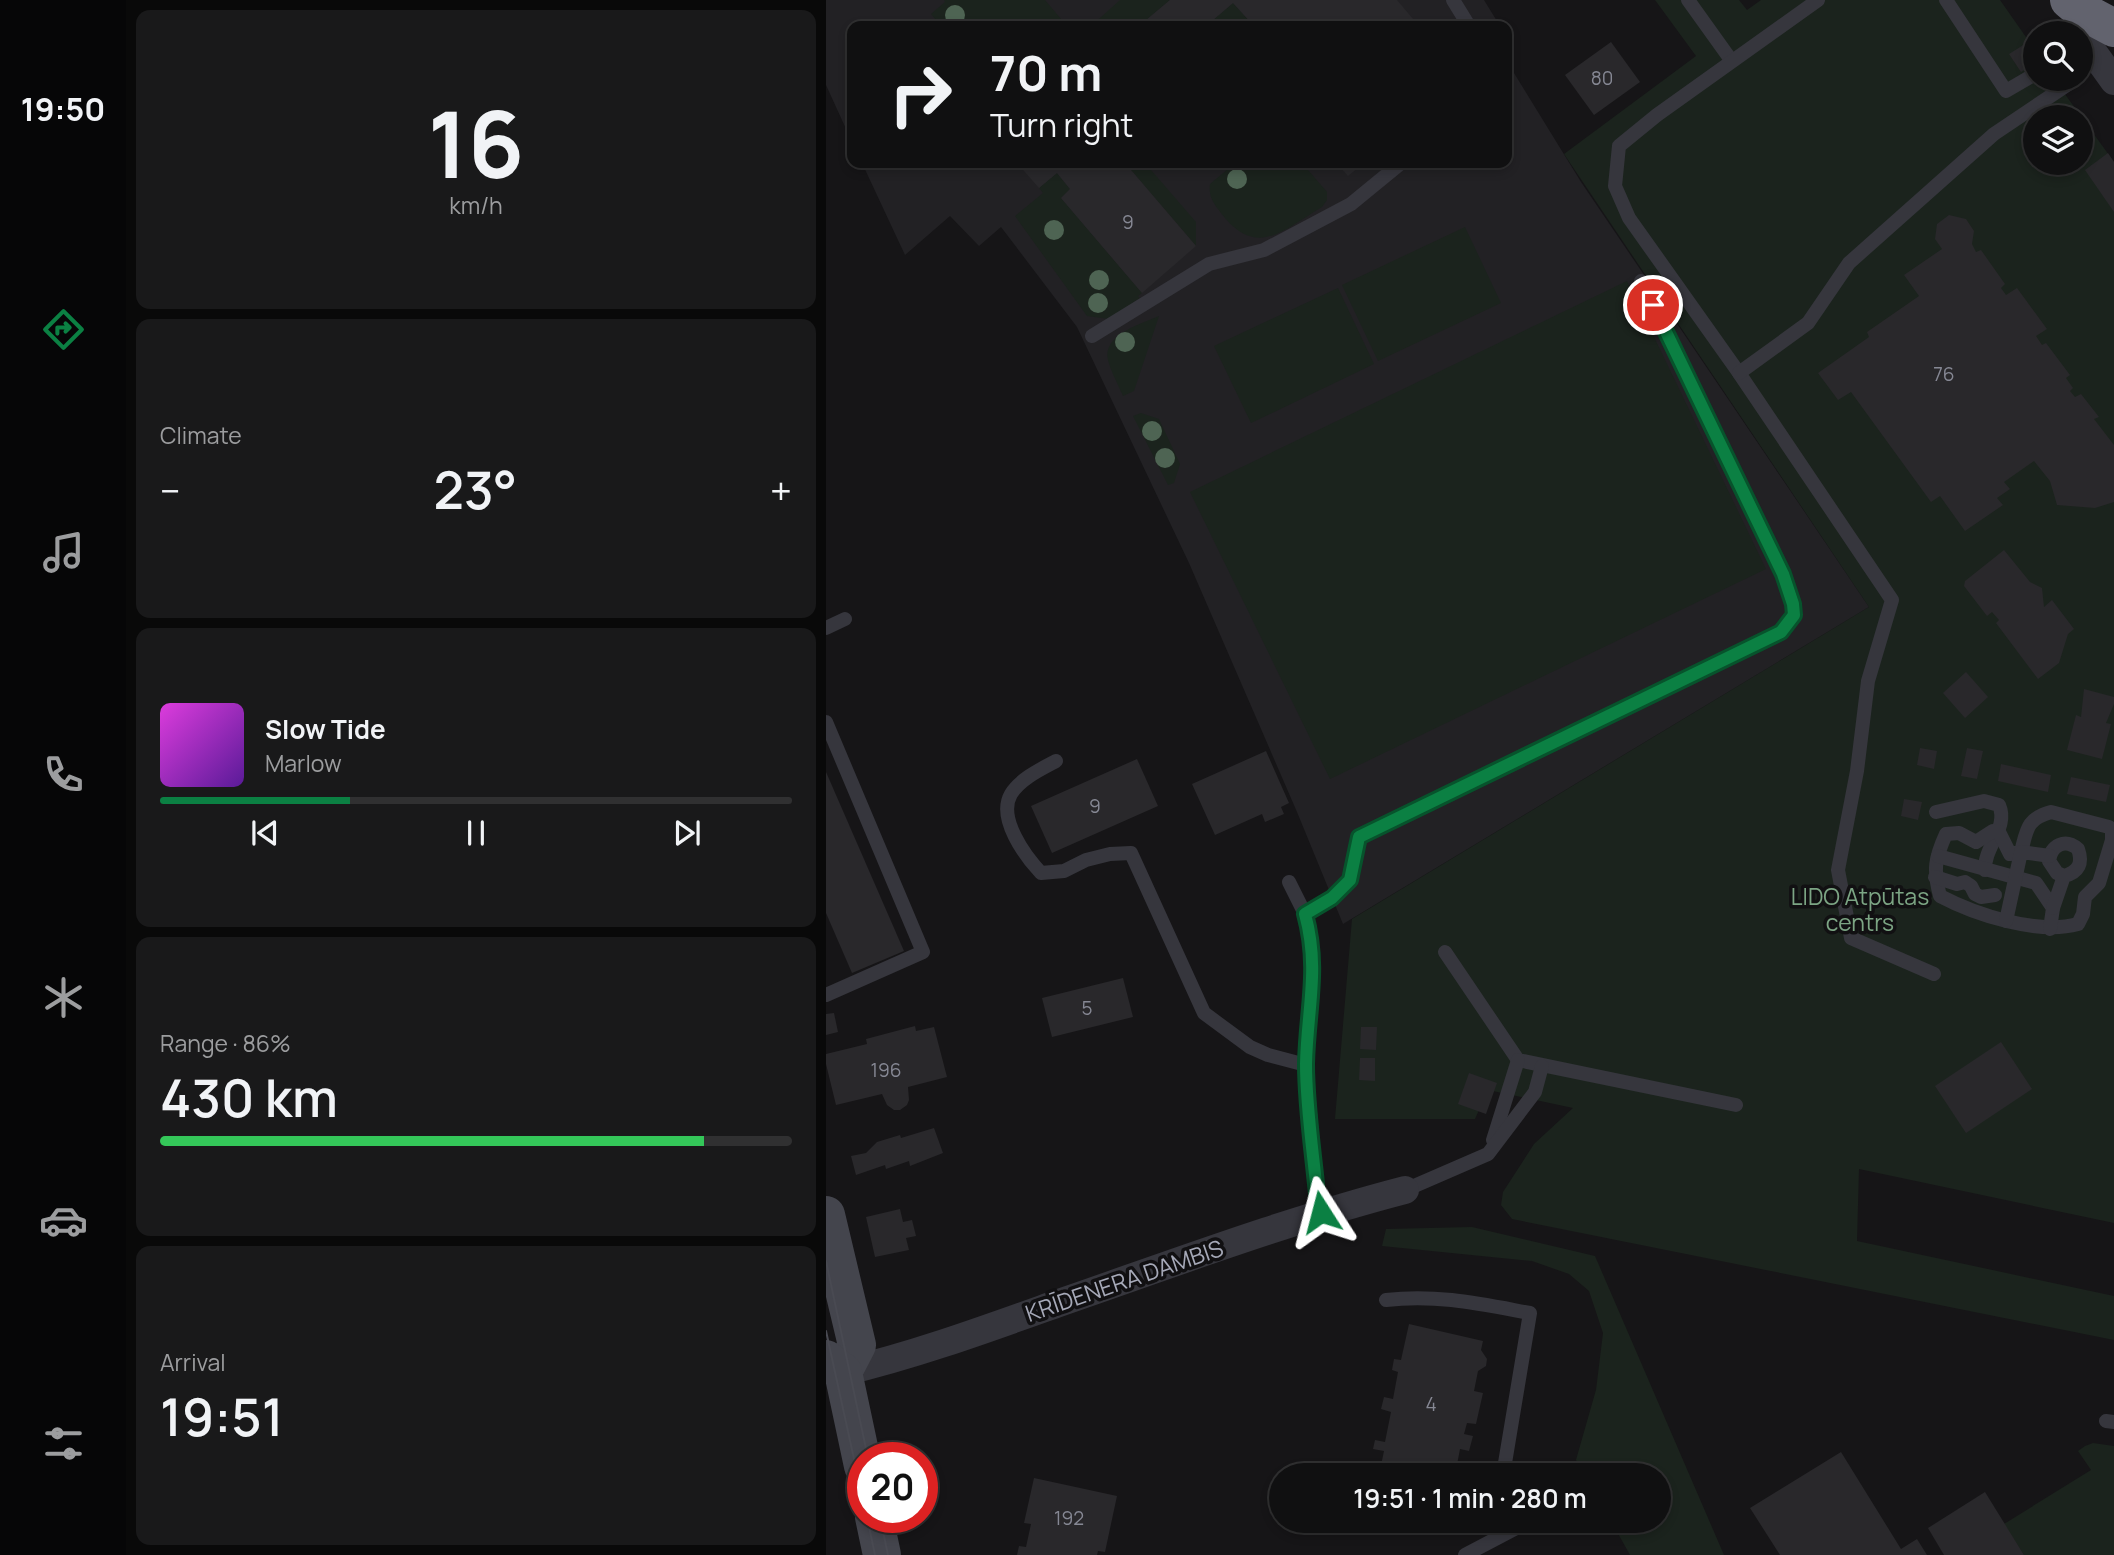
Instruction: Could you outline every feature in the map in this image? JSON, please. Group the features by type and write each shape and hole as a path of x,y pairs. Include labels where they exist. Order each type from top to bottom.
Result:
{"highway":[{"path":"2069,0 2082,11 2085,21"}],"street":[{"path":"2056,0 2071,21"},
{"name":"KRĪDENERA DAMBIS","path":"834,1365 875,1364 1321,1212 1405,1190"},
{"path":"826,1215 857,1345 834,1365 856,1442"},
{"path":"877,1533 882,1555"}],"lane":[{"path":"1453,0 1466,21"},
{"path":"1688,0 1731,61"},
{"path":"1818,0 1657,115 1619,146 1615,186 1629,218 1739,373 1892,600 1868,681 1857,771 1838,870 1851,938 1934,974"},
{"path":"1946,0 2006,91 2023,81"},
{"path":"1739,373 1808,323 1849,263 1994,134 2058,91"},
{"path":"1092,336 1209,264 1264,250 1351,204 1395,168"},
{"path":"1305,914 1332,898 1350,880 1359,837 1781,632 1794,615 1783,574 1642,281"},
{"path":"826,628 845,619"},
{"path":"826,722 923,952 826,995"},
{"path":"1056,761 1035,772 1011,794 1006,814 1025,856 1041,873 1063,871 1086,860 1110,854 1131,853 1204,1013 1250,1047 1268,1055 1306,1065"},
{"path":"1937,812 1984,801 2000,805 2003,814 1999,832 1990,846 1985,870"},
{"path":"2006,921 2009,876 2016,853 2036,816 2051,812 2109,827 2112,830 2112,840 2099,883 2085,897 2083,914 2078,924 2062,929 2050,929 2006,921 1967,910 1940,895 1935,877 1938,856 1946,834 1959,833 1976,842 1993,831 1999,832 2016,853 2055,867 2073,874 2080,863 2078,849 2064,843 2056,846 2055,867 2053,908 2050,929"},
{"path":"2071,844 2076,818"},
{"path":"1938,856 2036,883 2053,908"},
{"path":"2080,863 2102,873"},
{"path":"2036,883 2055,867"},
{"path":"1990,916 1995,895 2009,876"},
{"path":"1935,877 1957,884 1965,882 1981,897 1995,895"},
{"path":"1289,882 1305,914 1311,938 1313,989 1306,1065 1317,1194 1321,1212"},
{"path":"1445,952 1518,1060 1736,1105"},
{"path":"1488,1154 1512,1086 1518,1060"},
{"path":"1405,1190 1488,1154 1535,1092 1542,1066"},
{"path":"1386,1300 1447,1298 1530,1313 1505,1463"},
{"path":"1465,1555 1507,1533"}],"shaded area":[{"path":"826,0 1484,0 1497,21 847,21 847,131 826,85"},
{"path":"1512,66 1581,182 1869,607 1343,924 1189,563 1077,327 1001,227 979,246 950,216 905,255 864,168 1512,168"}],"green space":[{"path":"944,0 1045,0 1063,21 935,21 931,14"},
{"path":"1120,0 1170,0 1145,21 1097,21"},
{"name":"LIDO Atpūtas centrs","path":"1655,0 1739,0 1747,10 1761,0 2000,0 2023,33 2023,91 2063,91 2073,105 2023,105 2023,175 2093,175 2093,133 2114,162 2114,1223 1859,1169 1857,1241 2114,1296 2114,1340 1512,1219 1501,1205 1503,1192 1534,1144 1573,1108 1488,1090 1475,1119 1335,1119 1352,919 1869,607 1564,154 1696,56"},
{"path":"1233,3 1249,21 1212,21"},
{"path":"1129,168 1149,168 1196,222 1196,246"},
{"path":"1229,168 1306,168 1327,192 1327,200 1322,207 1284,230 1261,238 1237,230 1225,218 1213,202 1210,184"},
{"path":"1057,173 1070,189 1061,198 1142,293 1138,296 1140,298 1109,319 1087,316 1015,216 1043,193 1039,188"},
{"path":"1465,227 1501,303 1378,361 1342,285"},
{"path":"1627,281 1766,569 1330,779 1190,492"},
{"path":"1338,288 1374,364 1251,423 1214,346"},
{"path":"1159,316 1134,391 1123,396 1108,360 1111,343 1125,331"},
{"path":"1141,413 1159,419 1180,464 1174,483 1168,485 1133,416"},
{"path":"1472,1227 1595,1256 1724,1555 1630,1555 1618,1533 1671,1533 1671,1463 1578,1463 1576,1460 1596,1390 1603,1333 1589,1291 1569,1274 1532,1261 1382,1246 1386,1229"},
{"path":"2093,1443 2114,1446 2114,1555 2024,1555 2004,1524 2091,1470 2078,1451"}],"building":[{"path":"1170,0 1397,0 1415,21 1249,21 1233,3 1212,21 1145,21"},
{"path":"1611,42 1640,82 1594,115 1565,75"},
{"path":"2023,45 2023,71 2021,72 2009,54"},
{"path":"2108,153 2114,162 2114,212 2088,175 2093,175 2093,164"},
{"path":"1021,168 1129,168 1196,246 1142,293 1061,198 1070,189 1057,173 1039,188"},
{"path":"1341,168 1358,168 1348,176"},
{"path":"1949,215 1966,219 1974,231 1972,244 1976,252 1981,250 2005,284 2001,288 2006,295 2017,288 2047,329 2036,336 2042,345 2046,343 2070,375 2066,378 2073,388 2070,391 2075,397 2081,394 2099,417 2094,419 2114,445 2114,502 2095,508 2057,505 2050,481 2034,461 2004,482 2010,489 1997,498 2003,505 1965,531 1940,496 1931,502 1851,392 1838,400 1818,373 1869,337 1867,332 1919,296 1904,275 1942,249 1935,239 1937,224"},
{"path":"2004,550 2030,582 2042,588 2044,607 2052,600 2074,629 2068,634 2059,663 2038,679 1996,623 1999,620 1992,612 1987,616 1964,586 1965,581"},
{"path":"1966,672 1988,697 1965,718 1943,693"},
{"path":"2084,689 2114,697 2106,723 2111,724 2102,759 2067,750 2076,715 2081,717"},
{"path":"1920,748 1937,751 1934,769 1917,765"},
{"path":"1967,748 1983,751 1977,779 1961,776"},
{"path":"1266,751 1289,803 1281,807 1284,814 1265,822 1262,814 1215,835 1192,784"},
{"path":"1137,759 1158,806 1052,853 1031,806"},
{"path":"2001,764 2051,775 2048,792 1998,781"},
{"path":"826,772 904,951 852,973 826,913"},
{"path":"2071,777 2110,785 2106,802 2067,794"},
{"path":"1904,799 1922,802 1918,820 1901,816"},
{"path":"1123,978 1133,1017 1052,1037 1042,998"},
{"path":"834,1013 838,1032 826,1035 826,1014"},
{"path":"915,1026 916,1031 934,1027 947,1077 908,1087 909,1100 900,1110 894,1110 887,1105 882,1094 836,1105 826,1054 867,1044 866,1039"},
{"path":"1361,1027 1377,1027 1376,1050 1360,1049"},
{"path":"2001,1042 2032,1089 1966,1133 1935,1086"},
{"path":"1360,1058 1375,1058 1375,1081 1359,1080"},
{"path":"1469,1073 1497,1083 1486,1114 1458,1104"},
{"path":"934,1128 943,1153 910,1166 909,1161 886,1169 885,1165 856,1175 851,1156 866,1153 877,1142"},
{"path":"900,1209 903,1222 912,1220 916,1236 906,1238 909,1250 875,1257 866,1217"},
{"path":"1409,1324 1483,1341 1481,1350 1487,1359 1486,1366 1478,1371 1474,1391 1483,1393 1476,1424 1467,1423 1464,1434 1473,1436 1469,1451 1460,1449 1457,1463 1381,1463 1384,1451 1373,1449 1375,1440 1385,1442 1391,1412 1381,1409 1384,1397 1393,1399 1398,1372 1392,1370 1394,1359 1401,1360"},
{"path":"1841,1452 1901,1549 1917,1539 1927,1555 1780,1555 1750,1508"},
{"path":"1034,1478 1117,1496 1105,1552 1098,1551 1097,1555 1017,1555 1019,1546 1026,1547 1031,1524 1024,1523"},
{"path":"1985,1492 2024,1555 1944,1555 1928,1528"}],"tram line":[{"path":"826,1261 865,1442"},
{"path":"826,1331 850,1442"},
{"path":"870,1533 875,1555"},
{"path":"883,1533 888,1555"}],"route":[{"path":"1321,1212 1317,1194 1306,1065 1313,959 1305,914 1332,898 1350,880 1359,837 1781,632 1794,615 1783,574 1653,305"}]}
